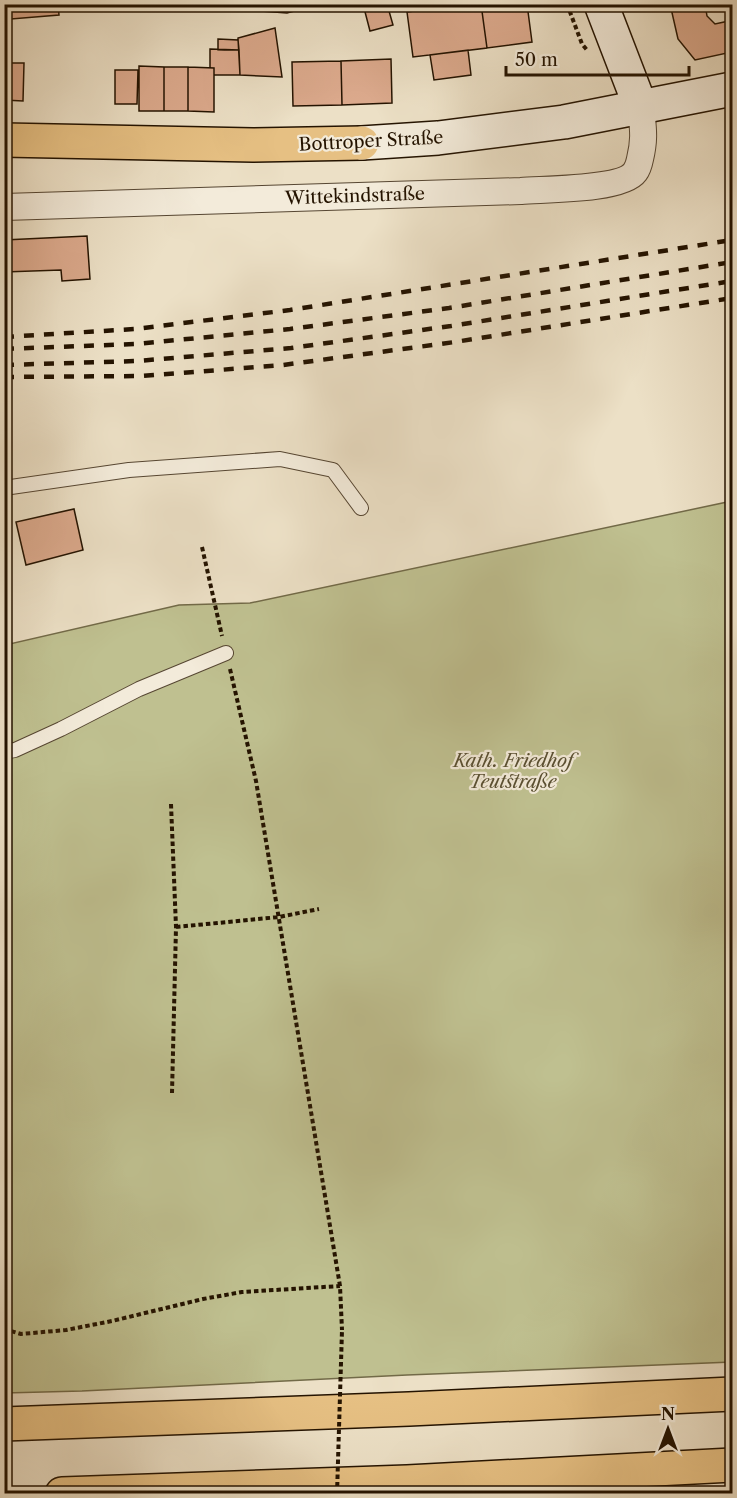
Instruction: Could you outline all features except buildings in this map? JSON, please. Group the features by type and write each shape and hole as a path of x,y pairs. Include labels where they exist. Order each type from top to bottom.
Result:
{"main road":[{"path":"601,4 641,108"},
{"name":"Bottroper Straße","path":"4,141 253,145 362,143 438,138 564,122 732,89"},
{"path":"4,1424 420,1409 732,1394"},
{"path":"62,1494 407,1482 732,1466"}],"street":[{"name":"Wittekindstraße","path":"4,207 521,191 607,185 626,179 638,168 644,136 641,108"}],"lane":[{"path":"4,488 129,470 280,459 333,470 361,508"},
{"path":"4,752 15,750 62,729 139,689 226,653"}],"path":[{"path":"202,547 256,781 340,1286 342,1330 338,1494"},
{"path":"171,804 176,927 172,1093"},
{"path":"176,927 279,917 319,909"},
{"path":"4,1329 21,1334 66,1330 112,1322 203,1299 242,1292 340,1286"}],"green space":[{"name":"Kath. Friedhof Teutstraße","path":"732,501 732,1362 5,1393 5,645 179,605 250,603"}],"railway":[{"path":"4,337 135,329 290,310 732,240"},
{"path":"4,349 136,344 290,329 449,308 732,262"},
{"path":"4,365 137,361 291,348 451,326 732,281"},
{"path":"4,377 142,376 283,365 455,342 732,298"}]}
